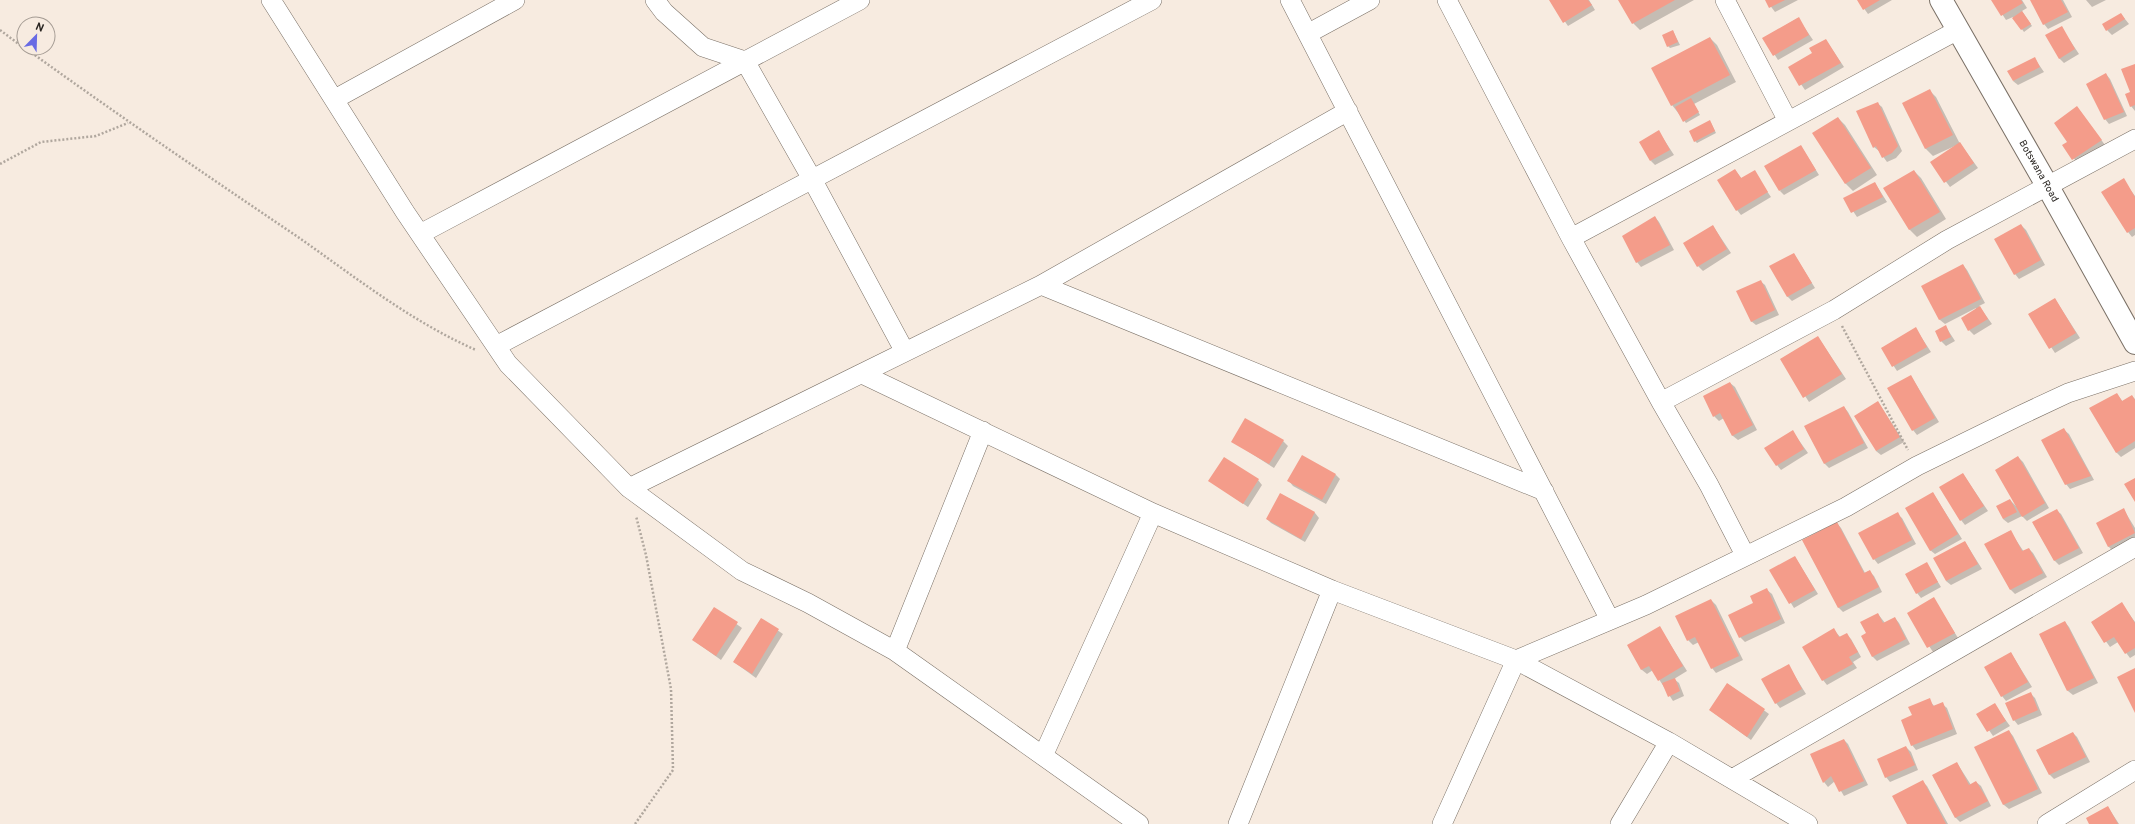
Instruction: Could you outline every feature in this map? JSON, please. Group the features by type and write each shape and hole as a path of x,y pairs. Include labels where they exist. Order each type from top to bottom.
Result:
{"street":[{"path":"271,0 420,234 488,349 508,364 629,488 742,571 808,603 895,651 1139,824"},
{"path":"334,99 515,0"},
{"path":"655,0 664,12 703,47 745,61 812,179 905,352"},
{"path":"420,234 860,0"},
{"path":"488,349 1152,0"},
{"path":"1290,0 1309,33 1610,620"},
{"path":"1309,33 1370,0"},
{"path":"1447,0 1571,238 1661,402 1709,485 1745,555"},
{"path":"1725,0 1788,121"},
{"name":"Botswana Road","path":"1941,0 2048,186 2135,343"},
{"path":"1571,238 1958,30"},
{"path":"629,488 1041,285 1348,111"},
{"path":"1661,402 1834,310 1947,240 2135,139"},
{"path":"1041,285 1544,491"},
{"path":"1442,824 1516,660 1646,605 1745,555 1846,507 1917,466 2068,393 2135,371"},
{"path":"862,374 1153,513 1332,590 1516,660 1669,742 1808,824"},
{"path":"895,651 983,431"},
{"path":"1043,756 1153,513"},
{"path":"1732,779 2135,547"},
{"path":"1238,824 1332,590"},
{"path":"1620,824 1669,742"},
{"path":"2047,824 2135,770"}],"path":[{"path":"0,30 16,42"},
{"path":"35,56 128,123 390,301 451,340 488,349"},
{"path":"0,164 41,142 96,136 128,123"},
{"path":"1834,310 1917,466"},
{"path":"629,488 646,555 662,638 671,688 673,721 673,770 635,824"}],"building":[{"path":"1549,0 1588,0 1592,5 1563,23"},
{"path":"1618,0 1675,0 1632,24"},
{"path":"1765,0 1785,0 1769,8"},
{"path":"1857,0 1880,0 1863,10"},
{"path":"1991,0 2021,0 2023,3 2001,16"},
{"path":"2030,0 2061,0 2068,12 2043,25"},
{"path":"2022,11 2031,24 2021,30 2012,18"},
{"path":"2121,13 2125,19 2106,31 2102,24"},
{"path":"1799,17 1809,35 1773,56 1762,38"},
{"path":"2062,26 2075,49 2059,59 2045,35"},
{"path":"1673,30 1678,42 1667,47 1662,35"},
{"path":"1710,37 1730,75 1671,106 1651,68"},
{"path":"1826,39 1841,63 1799,86 1788,67 1812,53 1809,48"},
{"path":"2035,57 2040,67 2013,81 2007,71"},
{"path":"2135,64 2135,105 2130,107 2125,94 2130,92 2121,69"},
{"path":"2106,73 2124,112 2104,120 2086,84"},
{"path":"1930,89 1953,135 1925,149 1902,103"},
{"path":"1691,98 1699,112 1683,122 1675,107"},
{"path":"1878,102 1898,146 1892,153 1882,158 1876,146 1873,148 1856,111"},
{"path":"2077,106 2102,140 2072,160 2062,145 2067,142 2054,123"},
{"path":"1838,117 1871,168 1845,184 1812,133"},
{"path":"1710,120 1715,131 1694,142 1689,131"},
{"path":"1659,130 1670,150 1650,161 1639,142"},
{"path":"1960,142 1974,163 1944,183 1930,162"},
{"path":"1801,145 1816,170 1779,191 1764,166"},
{"path":"1735,169 1741,178 1755,170 1768,192 1736,211 1717,180"},
{"path":"1914,170 1940,212 1909,230 1883,188"},
{"path":"2124,178 2135,197 2135,228 2127,233 2101,192"},
{"path":"1875,182 1883,197 1851,213 1843,198"},
{"path":"1655,216 1670,245 1636,263 1622,236"},
{"path":"2021,224 2041,260 2014,275 1994,239"},
{"path":"1713,225 1727,249 1697,267 1683,243"},
{"path":"1794,253 1812,283 1787,297 1769,266"},
{"path":"1963,264 1981,299 1939,320 1921,286"},
{"path":"1761,280 1775,310 1751,322 1736,291"},
{"path":"2055,298 2076,333 2049,349 2028,314"},
{"path":"1980,306 1988,319 1968,331 1961,318"},
{"path":"1946,325 1951,337 1940,342 1935,331"},
{"path":"1916,327 1927,347 1892,367 1881,348"},
{"path":"1818,336 1842,374 1803,398 1780,359"},
{"path":"1911,375 1935,418 1912,431 1887,388"},
{"path":"1730,382 1753,425 1732,436 1720,413 1713,417 1703,396"},
{"path":"2117,393 2122,401 2132,395 2135,400 2135,441 2116,453 2089,408"},
{"path":"1878,401 1900,437 1876,451 1854,416"},
{"path":"1844,406 1864,443 1824,464 1804,426"},
{"path":"1245,418 1284,440 1269,464 1231,442"},
{"path":"2064,428 2091,476 2065,485 2041,440"},
{"path":"1793,430 1804,449 1776,466 1764,448"},
{"path":"1302,455 1336,474 1322,500 1287,481"},
{"path":"2018,456 2045,503 2022,517 1995,470"},
{"path":"1224,457 1259,479 1243,504 1208,481"},
{"path":"1963,473 1984,506 1960,521 1939,487"},
{"path":"2135,478 2135,502 2124,484"},
{"path":"1933,492 1958,534 1930,551 1905,508"},
{"path":"1280,493 1315,512 1301,539 1266,519"},
{"path":"2010,499 2017,512 2003,519 1996,506"},
{"path":"2124,508 2135,533 2108,547 2096,523"},
{"path":"2057,509 2079,548 2054,561 2032,522"},
{"path":"1898,512 1912,540 1873,560 1858,533"},
{"path":"1837,522 1864,573 1870,570 1879,587 1838,608 1802,540"},
{"path":"2011,530 2022,551 2029,548 2043,573 2010,590 1984,544"},
{"path":"1965,541 1978,564 1946,581 1933,558"},
{"path":"1795,556 1815,590 1789,604 1769,570"},
{"path":"1927,562 1938,582 1916,594 1905,574"},
{"path":"1767,588 1781,619 1739,638 1728,615 1753,603 1750,596"},
{"path":"1934,597 1955,633 1927,648 1907,613"},
{"path":"1711,599 1739,656 1711,669 1695,637 1687,641 1675,616"},
{"path":"2122,602 2135,623 2135,648 2125,654 2114,637 2104,643 2091,622"},
{"path":"714,607 738,622 716,656 692,640"},
{"path":"1878,613 1883,623 1895,617 1906,639 1872,657 1861,636 1866,633 1860,622"},
{"path":"761,618 779,629 752,674 733,662"},
{"path":"2065,621 2094,678 2067,691 2039,634"},
{"path":"1660,626 1683,666 1658,681 1649,666 1641,670 1627,645"},
{"path":"1834,628 1839,637 1847,633 1858,652 1849,657 1853,664 1822,681 1802,647"},
{"path":"2011,652 2028,682 2001,697 1984,667"},
{"path":"1789,664 1802,689 1775,704 1761,679"},
{"path":"2135,668 2135,713 2117,677"},
{"path":"1675,678 1680,691 1668,697 1662,683"},
{"path":"1727,683 1765,709 1747,737 1709,710"},
{"path":"2031,692 2038,710 2013,721 2005,703"},
{"path":"1930,698 1933,706 1943,702 1953,729 1911,746 1901,720 1912,715 1908,707"},
{"path":"1995,703 2006,721 1987,732 1976,714"},
{"path":"2009,730 2038,789 2003,805 1974,747"},
{"path":"2073,732 2086,757 2049,775 2036,750"},
{"path":"1844,739 1864,781 1839,792 1831,776 1823,783 1810,754"},
{"path":"1906,746 1915,765 1885,778 1877,759"},
{"path":"1957,762 1969,785 1976,781 1988,801 1955,818 1932,775"},
{"path":"1923,780 1946,824 1907,824 1892,796"},
{"path":"2108,806 2118,824 2089,824 2086,818"}]}
